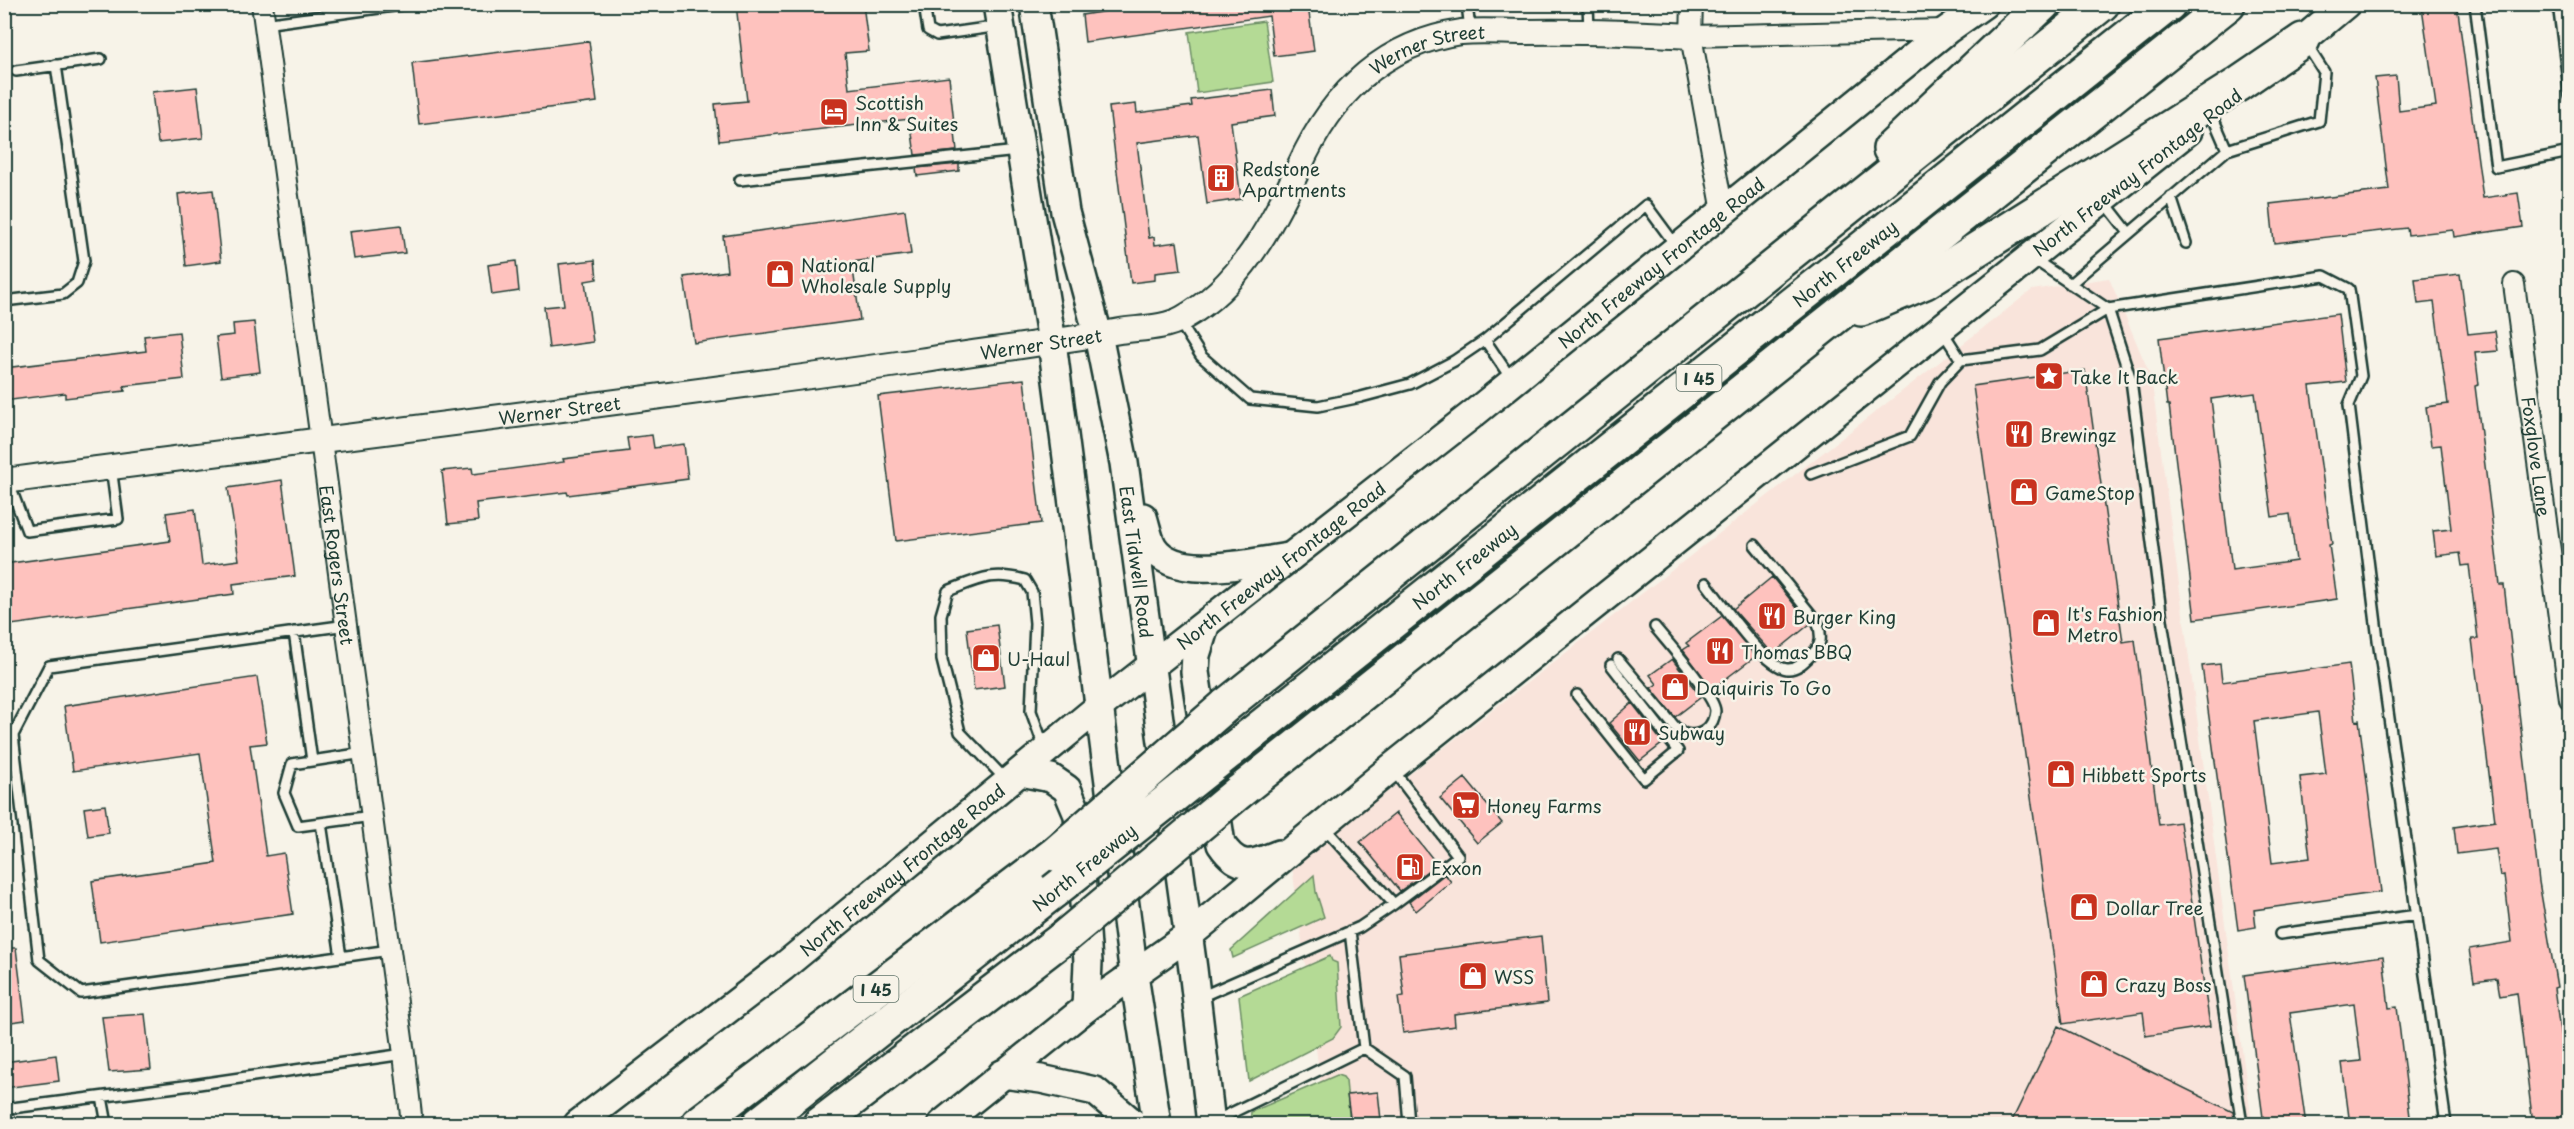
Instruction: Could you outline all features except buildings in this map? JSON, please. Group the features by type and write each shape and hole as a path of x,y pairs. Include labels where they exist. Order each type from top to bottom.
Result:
{"highway":[{"path":"1711,318 2043,4"},
{"name":"North Freeway","path":"698,1125 1054,854 1225,706 2102,4"},
{"name":"North Freeway","path":"759,1125 2169,4"},
{"name":"North Freeway","path":"820,1125 1062,939 1239,792 2228,4"},
{"path":"1826,323 1926,282 2237,85 2303,40"}],"main road":[{"name":"East Tidwell Road","path":"1034,4 1065,212 1098,335 1124,463 1153,666 1211,1124"},
{"name":"North Freeway Frontage Road","path":"578,1125 783,967 1100,706 1205,626 1513,381 1947,30 1984,4"},
{"name":"North Freeway Frontage Road","path":"942,1125 1086,1008 1188,936 1321,824 2346,4"},
{"path":"999,15 1052,342 1134,975 1140,1000 1157,1125"},
{"path":"1011,94 1046,90"},
{"path":"1124,463 1153,548 1168,559 1185,565 1208,568 1290,557"},
{"path":"1205,626 1196,655 1195,672 1221,844 1230,857 1243,864 1255,864 1291,849"},
{"path":"1014,777 1051,778 1067,789 1078,815 1089,962 1086,1008"},
{"path":"1002,1074 1041,1079 1095,1091 1134,1125"}],"street":[{"path":"1692,4 1691,36 1723,212"},
{"name":"East Rogers Street","path":"263,14 347,625 412,1125"},
{"name":"Werner Street","path":"6,481 671,396 1052,342 1179,321 1220,291 1256,248 1282,207 1300,163 1335,104 1360,77 1387,57 1429,41 1470,32 1589,31 1691,36 1947,30"},
{"name":"Foxglove Lane","path":"2514,284 2570,699"}],"lane":[{"path":"263,14 408,4"},
{"path":"924,4 927,30 937,35 999,15"},
{"path":"1467,4 1470,32"},
{"path":"1588,4 1589,31"},
{"path":"2475,4 2496,167 2570,152"},
{"path":"2558,4 2570,96"},
{"path":"2070,284 2227,150 2319,121 2324,72 2303,40"},
{"path":"16,70 101,58"},
{"path":"4,301 63,294 77,284 84,261 56,65"},
{"path":"2211,113 2227,150"},
{"path":"740,180 1020,150"},
{"path":"2171,197 2186,243"},
{"path":"2102,199 2129,233"},
{"path":"1179,321 1201,356 1250,399 1318,406 1410,384 1454,361 1485,339 1646,205 1677,248"},
{"path":"2030,256 2108,309 2131,380 2163,627 2242,1125"},
{"path":"1811,474 1910,436 1940,382 1961,360 2040,350 2108,309 2324,276 2349,289 2361,376 2349,405 2378,640 2446,1125"},
{"path":"1941,328 1961,360"},
{"path":"1485,339 1513,381"},
{"path":"6,481 27,531 107,521 118,519 111,467"},
{"path":"1706,583 1753,643 1775,666 1789,670 1799,666 1818,650 1822,637 1818,623 1755,545"},
{"path":"1014,777 960,732 942,660 941,615 948,591 980,578 1005,575 1025,580 1032,592 1035,623 1031,711 1045,752"},
{"path":"347,625 49,666 13,735 39,960 81,993 390,950"},
{"path":"1577,694 1644,778 1678,751 1615,662 1675,727 1686,734 1702,734 1712,725 1715,709 1708,695 1655,627"},
{"path":"294,632 312,761"},
{"path":"364,753 292,764 284,793 298,826 372,816"},
{"path":"4,765 16,764"},
{"path":"1196,999 1350,931 1394,904 1458,856 1391,768"},
{"path":"321,823 341,957"},
{"path":"1321,824 1394,904"},
{"path":"2280,933 2417,915"},
{"path":"1350,931 1364,1048 1405,1076 1409,1125"},
{"path":"1211,1124 1364,1048"},
{"path":"4,1109 404,1054"},
{"path":"102,1097 107,1125"}],"shaded area":[{"path":"2109,278 2151,377 2252,1124 1326,1124 1292,866 2032,290"},
{"path":"1072,1116 1083,1124 982,1124 991,1118"}],"green space":[{"path":"1264,21 1273,82 1197,93 1189,32"},
{"path":"1314,875 1316,892 1324,917 1233,958 1231,950"},
{"path":"1330,956 1332,961 1337,963 1341,1027 1333,1038 1249,1081 1239,996"},
{"path":"1337,1075 1346,1081 1350,1124 1250,1124 1251,1112"}],"place":[{"name":"Scottish Inn & Suites","path":"834,112"},
{"name":"Redstone Apartments","path":"1221,178"},
{"name":"National Wholesale Supply","path":"780,274"},
{"name":"Take It Back","path":"2049,376"},
{"name":"Brewingz","path":"2019,434"},
{"name":"GameStop","path":"2024,492"},
{"name":"Burger King","path":"1772,616"},
{"name":"It's Fashion Metro","path":"2046,623"},
{"name":"Thomas BBQ","path":"1720,651"},
{"name":"U-Haul","path":"986,658"},
{"name":"Daiquiris To Go","path":"1675,687"},
{"name":"Subway","path":"1637,732"},
{"name":"Hibbett Sports","path":"2061,774"},
{"name":"Honey Farms","path":"1466,805"},
{"name":"Exxon","path":"1410,867"},
{"name":"Dollar Tree","path":"2084,907"},
{"name":"WSS","path":"1473,976"},
{"name":"Crazy Boss","path":"2094,984"}]}
